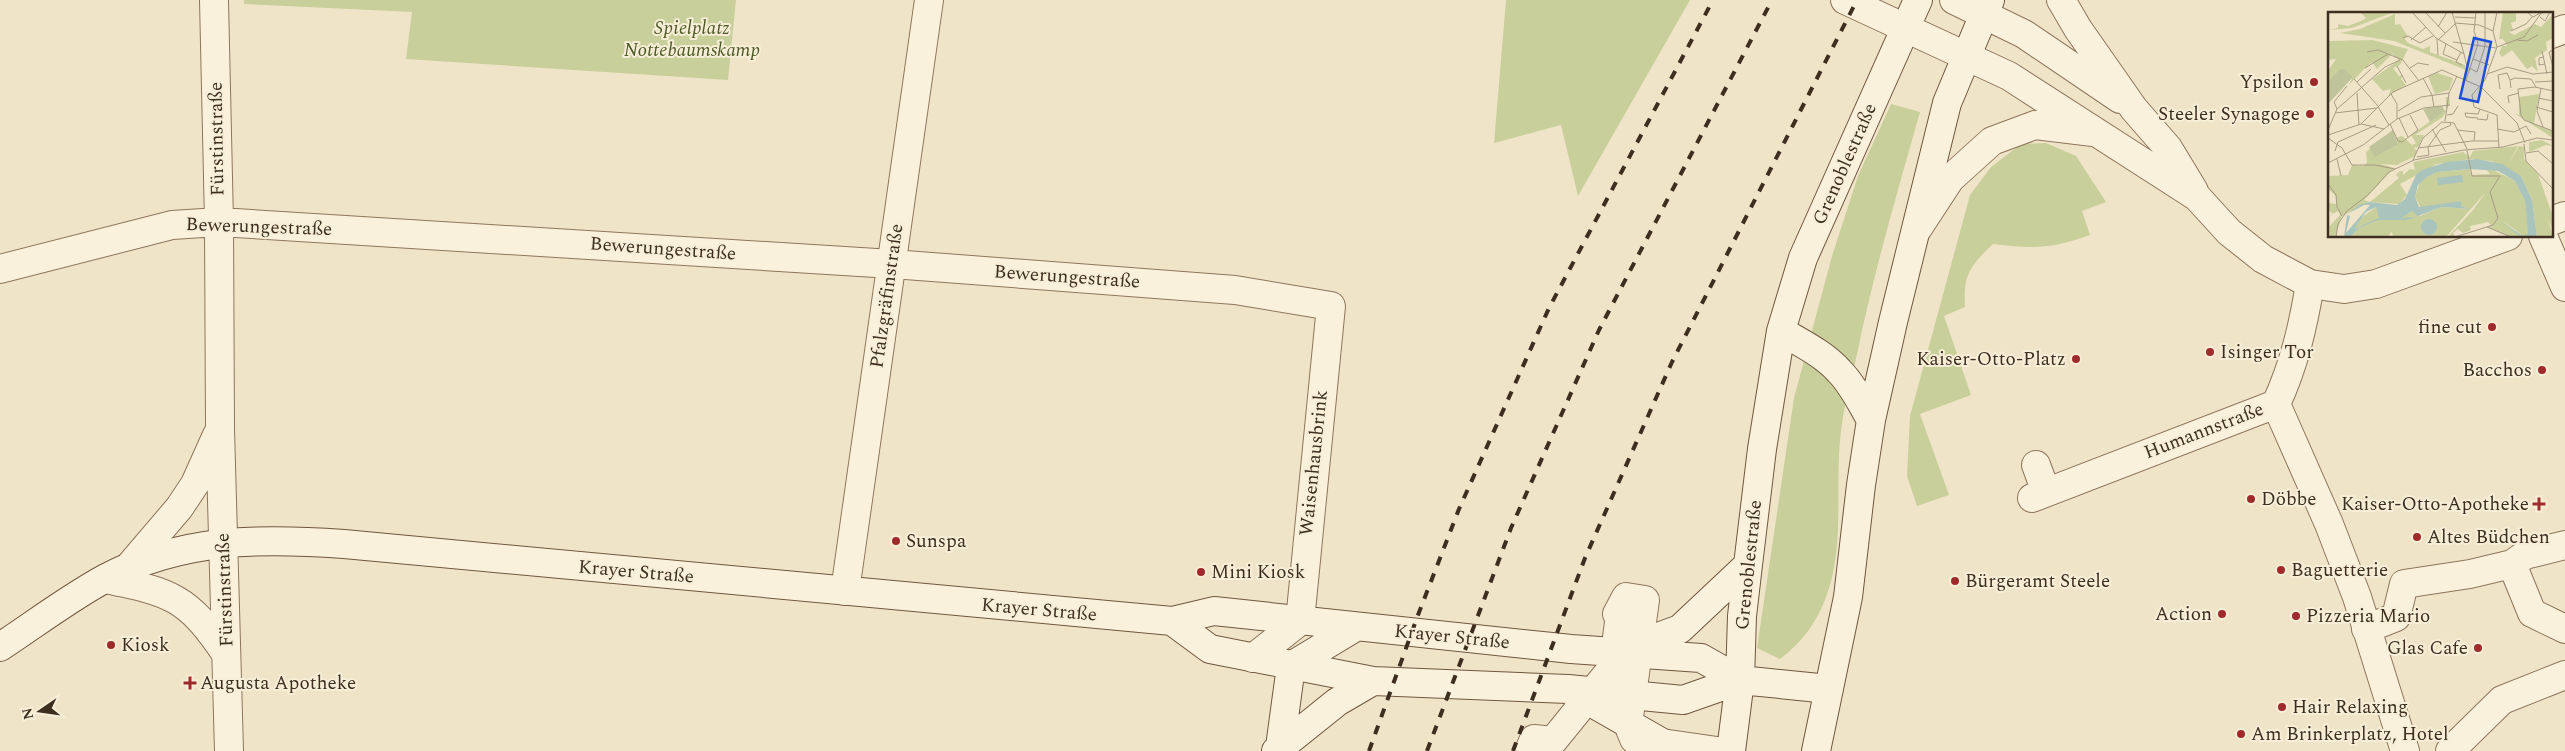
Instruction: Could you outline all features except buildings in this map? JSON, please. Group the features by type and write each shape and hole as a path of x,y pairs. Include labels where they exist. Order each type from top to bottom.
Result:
{"street":[{"name":"Fürstinstraße","path":"214,0 219,222 220,429 229,751"},
{"name":"Pfalzgräfinstraße","path":"845,592 929,0"},
{"path":"1845,0 1905,27 1964,57 2009,76 2197,197"},
{"name":"Grenoblestraße","path":"1731,751 1740,680 1742,616 1748,565 1762,449 1781,331 1803,258 1918,0"},
{"path":"1954,0 1986,7 2134,109"},
{"path":"2061,0 2078,29 2134,109 2168,148 2197,197 2229,232 2264,259 2310,284 2344,289 2376,284 2502,238"},
{"path":"1816,751 1848,597 1860,486 1871,420 1947,103 1964,57 1986,7"},
{"path":"2552,34 2565,29"},
{"path":"1916,231 1950,179 1992,141 2035,125 2100,133"},
{"path":"2552,221 2565,216"},
{"name":"Bewerungestraße","path":"0,269 172,225 219,222 892,264 1235,290 1331,306"},
{"path":"2544,238 2565,287"},
{"name":"Humannstraße","path":"2036,465 2039,495 2276,404 2290,373 2303,332 2310,284"},
{"name":"Waisenhausbrink","path":"1300,621 1331,306"},
{"path":"1781,331 1826,359 1839,370 1871,420"},
{"path":"2276,404 2329,524 2357,597 2405,751"},
{"name":"Fürstinstraße","path":"116,574 179,508 195,484 220,429"},
{"name":"Krayer Straße","path":"0,647 116,574 144,560 189,547 268,540 339,544 1172,622 1214,611 1354,628 1614,653 1701,658 1740,680 1829,689"},
{"path":"2366,629 2396,617 2404,584 2470,574 2512,564 2525,555 2565,544"},
{"path":"2512,564 2532,614 2565,629"},
{"name":"Krayer Straße","path":"1614,653 1680,629 1748,565"},
{"path":"116,574 161,591 178,600 206,624 226,654"},
{"path":"1529,751 1534,739 1553,741 1613,666 1620,615 1617,614 1626,597 1645,600 1628,724 1634,739 1718,751"},
{"path":"1253,658 1300,621"},
{"name":"Krayer Straße","path":"1172,622 1210,649 1373,681 1568,688 1684,700 1740,680"},
{"path":"1278,749 1291,666 1354,628"},
{"path":"2450,751 2502,700 2565,675"},
{"path":"1278,749 1338,702 1373,681"},
{"path":"1568,688 1600,709 1666,745 1670,751"}],"green space":[{"name":"Spielplatz Nottebaumskamp","path":"244,0 736,0 728,80 406,59 412,12 244,4"},
{"path":"1506,0 1690,0 1578,196 1561,125 1494,143"},
{"path":"1891,104 1920,112 1878,263 1845,406 1840,446 1838,535 1832,579 1817,618 1801,640 1780,659 1757,648 1794,398 1832,256 1858,176"},
{"path":"2046,143 2076,156 2106,202 2082,211 2090,235 2042,247 1993,244 1974,265 1965,287 1965,307 1944,316 1971,395 1920,414 1949,495 1917,506 1907,476 1910,416 1970,195 1991,167 2021,144"}],"railway":[{"path":"1369,751 1459,509 1549,308 1713,0"},
{"path":"1427,751 1511,528 1599,330 1772,0"},
{"path":"1513,751 1585,558 1672,362 1857,0"}],"place":[{"name":"Ypsilon","path":"2314,82"},
{"name":"Steeler Synagoge","path":"2310,114"},
{"name":"fine cut","path":"2492,327"},
{"name":"Isinger Tor","path":"2210,352"},
{"name":"Kaiser-Otto-Platz","path":"2076,359"},
{"name":"Bacchos","path":"2542,370"},
{"name":"Döbbe","path":"2251,499"},
{"name":"Kaiser-Otto-Apotheke","path":"2539,504"},
{"name":"Altes Büdchen","path":"2417,537"},
{"name":"Sunspa","path":"896,541"},
{"name":"Baguetterie","path":"2281,570"},
{"name":"Mini Kiosk","path":"1201,572"},
{"name":"Bürgeramt Steele","path":"1955,581"},
{"name":"Action","path":"2222,614"},
{"name":"Pizzeria Mario","path":"2296,616"},
{"name":"Kiosk","path":"111,645"},
{"name":"Glas Cafe","path":"2478,648"},
{"name":"Augusta Apotheke","path":"190,683"},
{"name":"Hair Relaxing","path":"2282,707"},
{"name":"Am Brinkerplatz, Hotel","path":"2241,734"}]}
